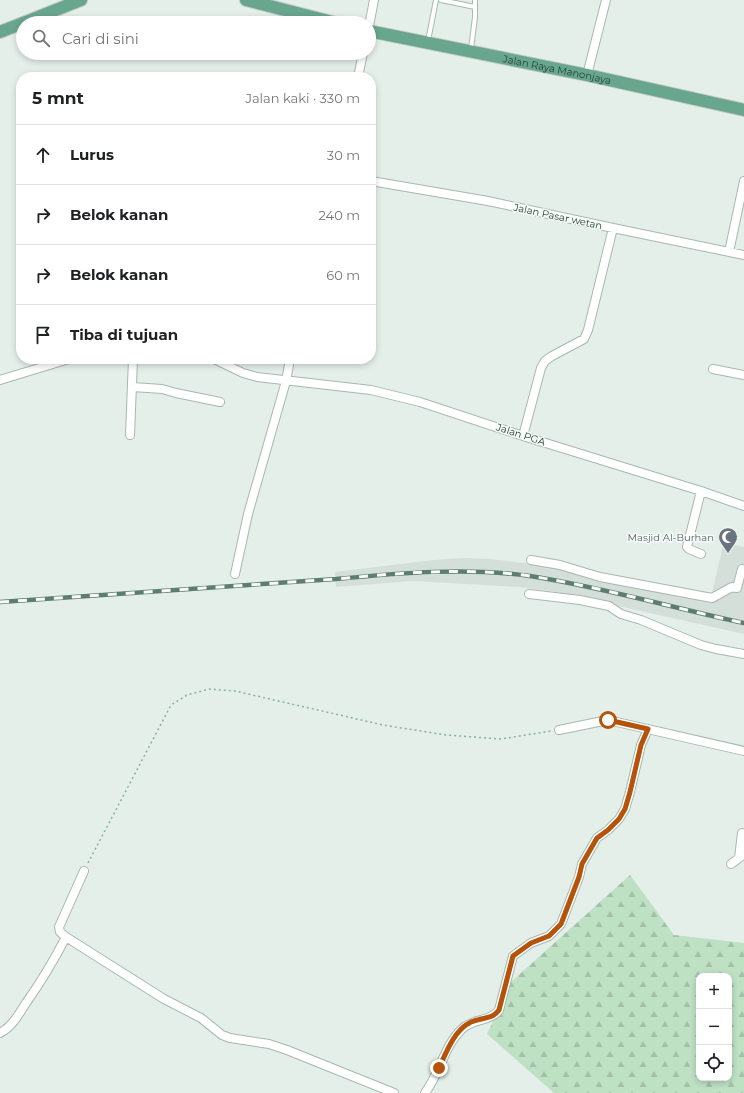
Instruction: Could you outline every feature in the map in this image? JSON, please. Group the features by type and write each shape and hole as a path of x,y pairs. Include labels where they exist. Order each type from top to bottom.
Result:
{"main road":[{"path":"40,16 80,0"},
{"path":"253,1 310,16"},
{"path":"0,32 16,26"},
{"name":"Jalan Raya Manonjaya","path":"376,33 587,75 744,110"}],"street":[{"path":"371,16 374,0"},
{"path":"587,75 606,0"},
{"path":"359,72 362,60"},
{"path":"729,252 744,181"},
{"name":"Jalan Pasar wetan","path":"376,182 488,201 744,255"},
{"path":"523,436 542,368 546,361 552,356 584,339 588,330 613,228"},
{"path":"0,380 53,364"},
{"path":"130,435 133,364"},
{"name":"Jalan PGA","path":"224,364 243,373 257,377 371,390 420,402 523,436 701,490 744,506"},
{"path":"235,574 248,514 290,381 290,364"},
{"path":"713,368 744,375"},
{"path":"133,387 162,389 220,402"},
{"path":"701,490 687,547 701,554"},
{"path":"530,560 560,565 600,577 712,598 732,588 741,589 743,567"},
{"path":"528,594 580,600 608,606 627,616 646,622 701,645 744,654"},
{"path":"559,730 604,720 744,751"},
{"path":"425,1093 449,1046 459,1032 471,1022 494,1016 499,1010 513,956 531,943 549,936 561,924 579,877 582,864 597,838 619,819 625,809 641,745 648,729"},
{"path":"731,864 742,857 742,833"},
{"path":"84,872 59,927 60,932 66,937 164,999 201,1018 222,1035 230,1038 269,1044 287,1050 394,1093"},
{"path":"0,1033 13,1022 53,962 66,937"}],"lane":[{"path":"427,44 436,0"},
{"path":"441,0 475,7"},
{"path":"470,52 475,0"}],"path":[{"path":"84,872 171,705 187,695 209,689 235,691 383,725 446,735 501,739 559,730"}],"shaded area":[{"path":"724,542 744,547 744,634 551,591 519,587 413,581 336,587 335,572 434,560 463,558 490,559 524,563 577,573 710,601"}],"green space":[{"path":"630,875 674,935 744,943 744,1093 554,1093 487,1034 512,981"}],"railway":[{"path":"0,602 409,573 457,571 506,573 530,576 611,592 744,623"}],"place":[{"name":"Masjid Al-Burhan","path":"728,554"}],"route":[{"path":"439,1068 449,1046 462,1028 471,1022 494,1016 499,1010 513,956 531,943 549,936 561,924 579,877 582,864 597,838 619,819 625,809 637,766 641,745 648,729 608,720"}]}
